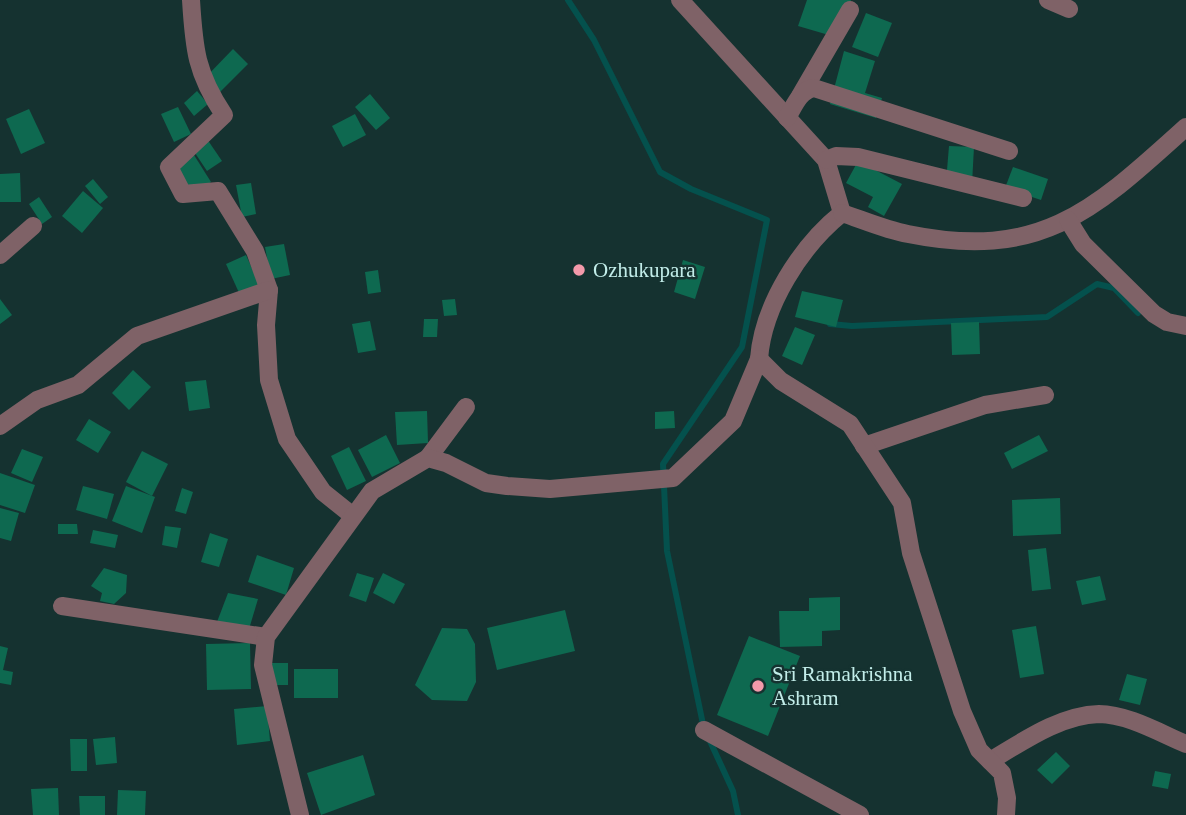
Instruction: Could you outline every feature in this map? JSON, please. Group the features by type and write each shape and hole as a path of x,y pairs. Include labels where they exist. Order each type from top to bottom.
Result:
{"street":[{"path":"191,0 194,45 205,87 224,115 169,167 183,194 218,191 255,251 269,290 266,325 269,380 287,439 323,492 353,516"},
{"path":"680,0 826,160 842,213"},
{"path":"1048,0 1069,9"},
{"path":"787,118 850,10"},
{"path":"800,96 806,90 814,88 1009,151"},
{"path":"842,213 908,234 995,242 1029,236 1068,220 1145,164 1186,127"},
{"path":"826,160 836,156 858,157 1023,198"},
{"path":"428,458 446,463 486,483 508,486 550,489 674,478 733,421 759,359 761,340 787,279 813,241 842,213"},
{"path":"1068,220 1083,244 1154,314 1186,326"},
{"path":"0,255 33,226"},
{"path":"0,426 37,400 78,385 137,336 269,290"},
{"path":"759,359 781,381 850,424 902,503 911,553 962,711 979,750 1002,773 1007,798 1006,815"},
{"path":"864,446 985,405 1045,395"},
{"path":"300,815 263,665 265,636 372,491 428,458 466,407"},
{"path":"62,606 265,636"},
{"path":"989,761 1076,717 1101,714 1131,722 1186,744"},
{"path":"704,730 860,815"}],"building":[{"path":"807,0 851,0 839,38 798,26"},
{"path":"866,13 892,23 878,57 852,47"},
{"path":"233,49 248,64 219,93 204,79"},
{"path":"844,51 875,61 865,93 882,98 876,118 830,104"},
{"path":"197,91 208,104 194,116 184,103"},
{"path":"370,94 390,118 376,130 355,107"},
{"path":"178,107 191,134 174,142 161,114"},
{"path":"29,109 45,143 21,154 6,119"},
{"path":"355,114 366,135 343,147 332,126"},
{"path":"207,139 222,161 207,171 193,150"},
{"path":"949,146 974,147 972,184 946,182"},
{"path":"194,155 211,182 193,193 176,166"},
{"path":"858,161 902,184 884,216 868,207 873,197 846,183"},
{"path":"1013,167 1048,179 1041,200 1005,188"},
{"path":"20,173 21,202 0,202 0,174"},
{"path":"93,179 108,197 100,204 85,186"},
{"path":"251,183 256,214 242,217 236,185"},
{"path":"83,191 103,208 82,233 62,216"},
{"path":"39,197 52,217 42,224 29,204"},
{"path":"284,244 290,275 271,279 265,247"},
{"path":"246,255 260,286 240,295 226,264"},
{"path":"683,260 705,267 695,299 674,292"},
{"path":"378,270 381,292 368,294 365,272"},
{"path":"802,291 843,300 836,327 795,317"},
{"path":"0,299 12,315 0,324"},
{"path":"455,299 457,315 444,316 442,300"},
{"path":"424,319 438,319 437,337 423,337"},
{"path":"370,321 376,350 358,353 352,324"},
{"path":"979,322 980,354 952,355 951,323"},
{"path":"795,327 815,335 802,365 782,356"},
{"path":"133,370 151,387 129,410 112,393"},
{"path":"206,380 210,408 189,411 185,382"},
{"path":"427,411 428,443 397,445 395,412"},
{"path":"674,411 675,428 655,429 655,412"},
{"path":"89,419 111,432 98,453 76,440"},
{"path":"386,435 400,463 372,477 358,450"},
{"path":"1039,435 1048,451 1012,469 1004,453"},
{"path":"349,447 366,481 347,490 331,456"},
{"path":"22,449 43,457 32,482 11,473"},
{"path":"142,451 168,464 152,496 126,482"},
{"path":"0,473 35,485 25,513 0,505"},
{"path":"83,486 114,494 107,519 76,510"},
{"path":"126,486 155,497 142,533 112,521"},
{"path":"182,488 193,492 186,514 175,511"},
{"path":"1060,498 1061,534 1013,536 1012,500"},
{"path":"0,508 19,513 11,541 0,538"},
{"path":"58,524 77,524 78,534 58,534"},
{"path":"165,526 181,528 177,548 162,545"},
{"path":"93,530 118,535 115,548 90,543"},
{"path":"210,533 228,539 219,567 201,562"},
{"path":"1046,548 1051,589 1032,591 1028,550"},
{"path":"257,555 294,568 286,595 248,582"},
{"path":"104,568 127,575 126,593 114,604 100,601 102,593 91,586"},
{"path":"357,573 374,578 366,602 349,596"},
{"path":"383,573 405,584 394,604 373,593"},
{"path":"1100,576 1106,600 1082,605 1076,581"},
{"path":"228,593 258,599 249,629 217,622"},
{"path":"840,597 840,630 822,631 822,646 780,647 779,611 809,611 809,598"},
{"path":"565,610 575,651 497,670 487,628"},
{"path":"1036,626 1044,674 1020,678 1012,630"},
{"path":"442,628 467,629 475,644 476,682 467,701 432,700 415,685"},
{"name":"Sri Ramakrishna Ashram","path":"749,636 800,656 768,736 717,715"},
{"path":"250,643 251,689 207,690 206,644"},
{"path":"0,646 8,648 3,670 13,672 11,685 0,683"},
{"path":"271,663 288,663 288,685 271,685"},
{"path":"294,669 338,669 338,698 294,698"},
{"path":"1127,674 1147,679 1140,705 1119,700"},
{"path":"267,706 270,741 237,745 234,709"},
{"path":"115,737 117,763 96,765 93,739"},
{"path":"70,739 87,739 87,771 71,771"},
{"path":"1056,752 1070,766 1052,784 1037,770"},
{"path":"363,755 375,795 321,815 307,773"},
{"path":"1155,771 1171,774 1168,789 1152,786"},
{"path":"58,788 59,815 33,815 31,789"},
{"path":"118,790 146,791 145,815 117,815"},
{"path":"79,796 105,796 105,815 80,815"}],"waterway":[{"path":"568,0 594,40 660,172 691,189 767,220 742,347 663,464 667,551 704,729"},
{"path":"830,324 852,326 1047,317 1097,284 1114,288 1138,313"},
{"path":"709,739 733,791 738,815"}],"place":[{"name":"Ozhukupara","path":"579,270"},
{"name":"Sri Ramakrishna Ashram","path":"758,686"}]}
